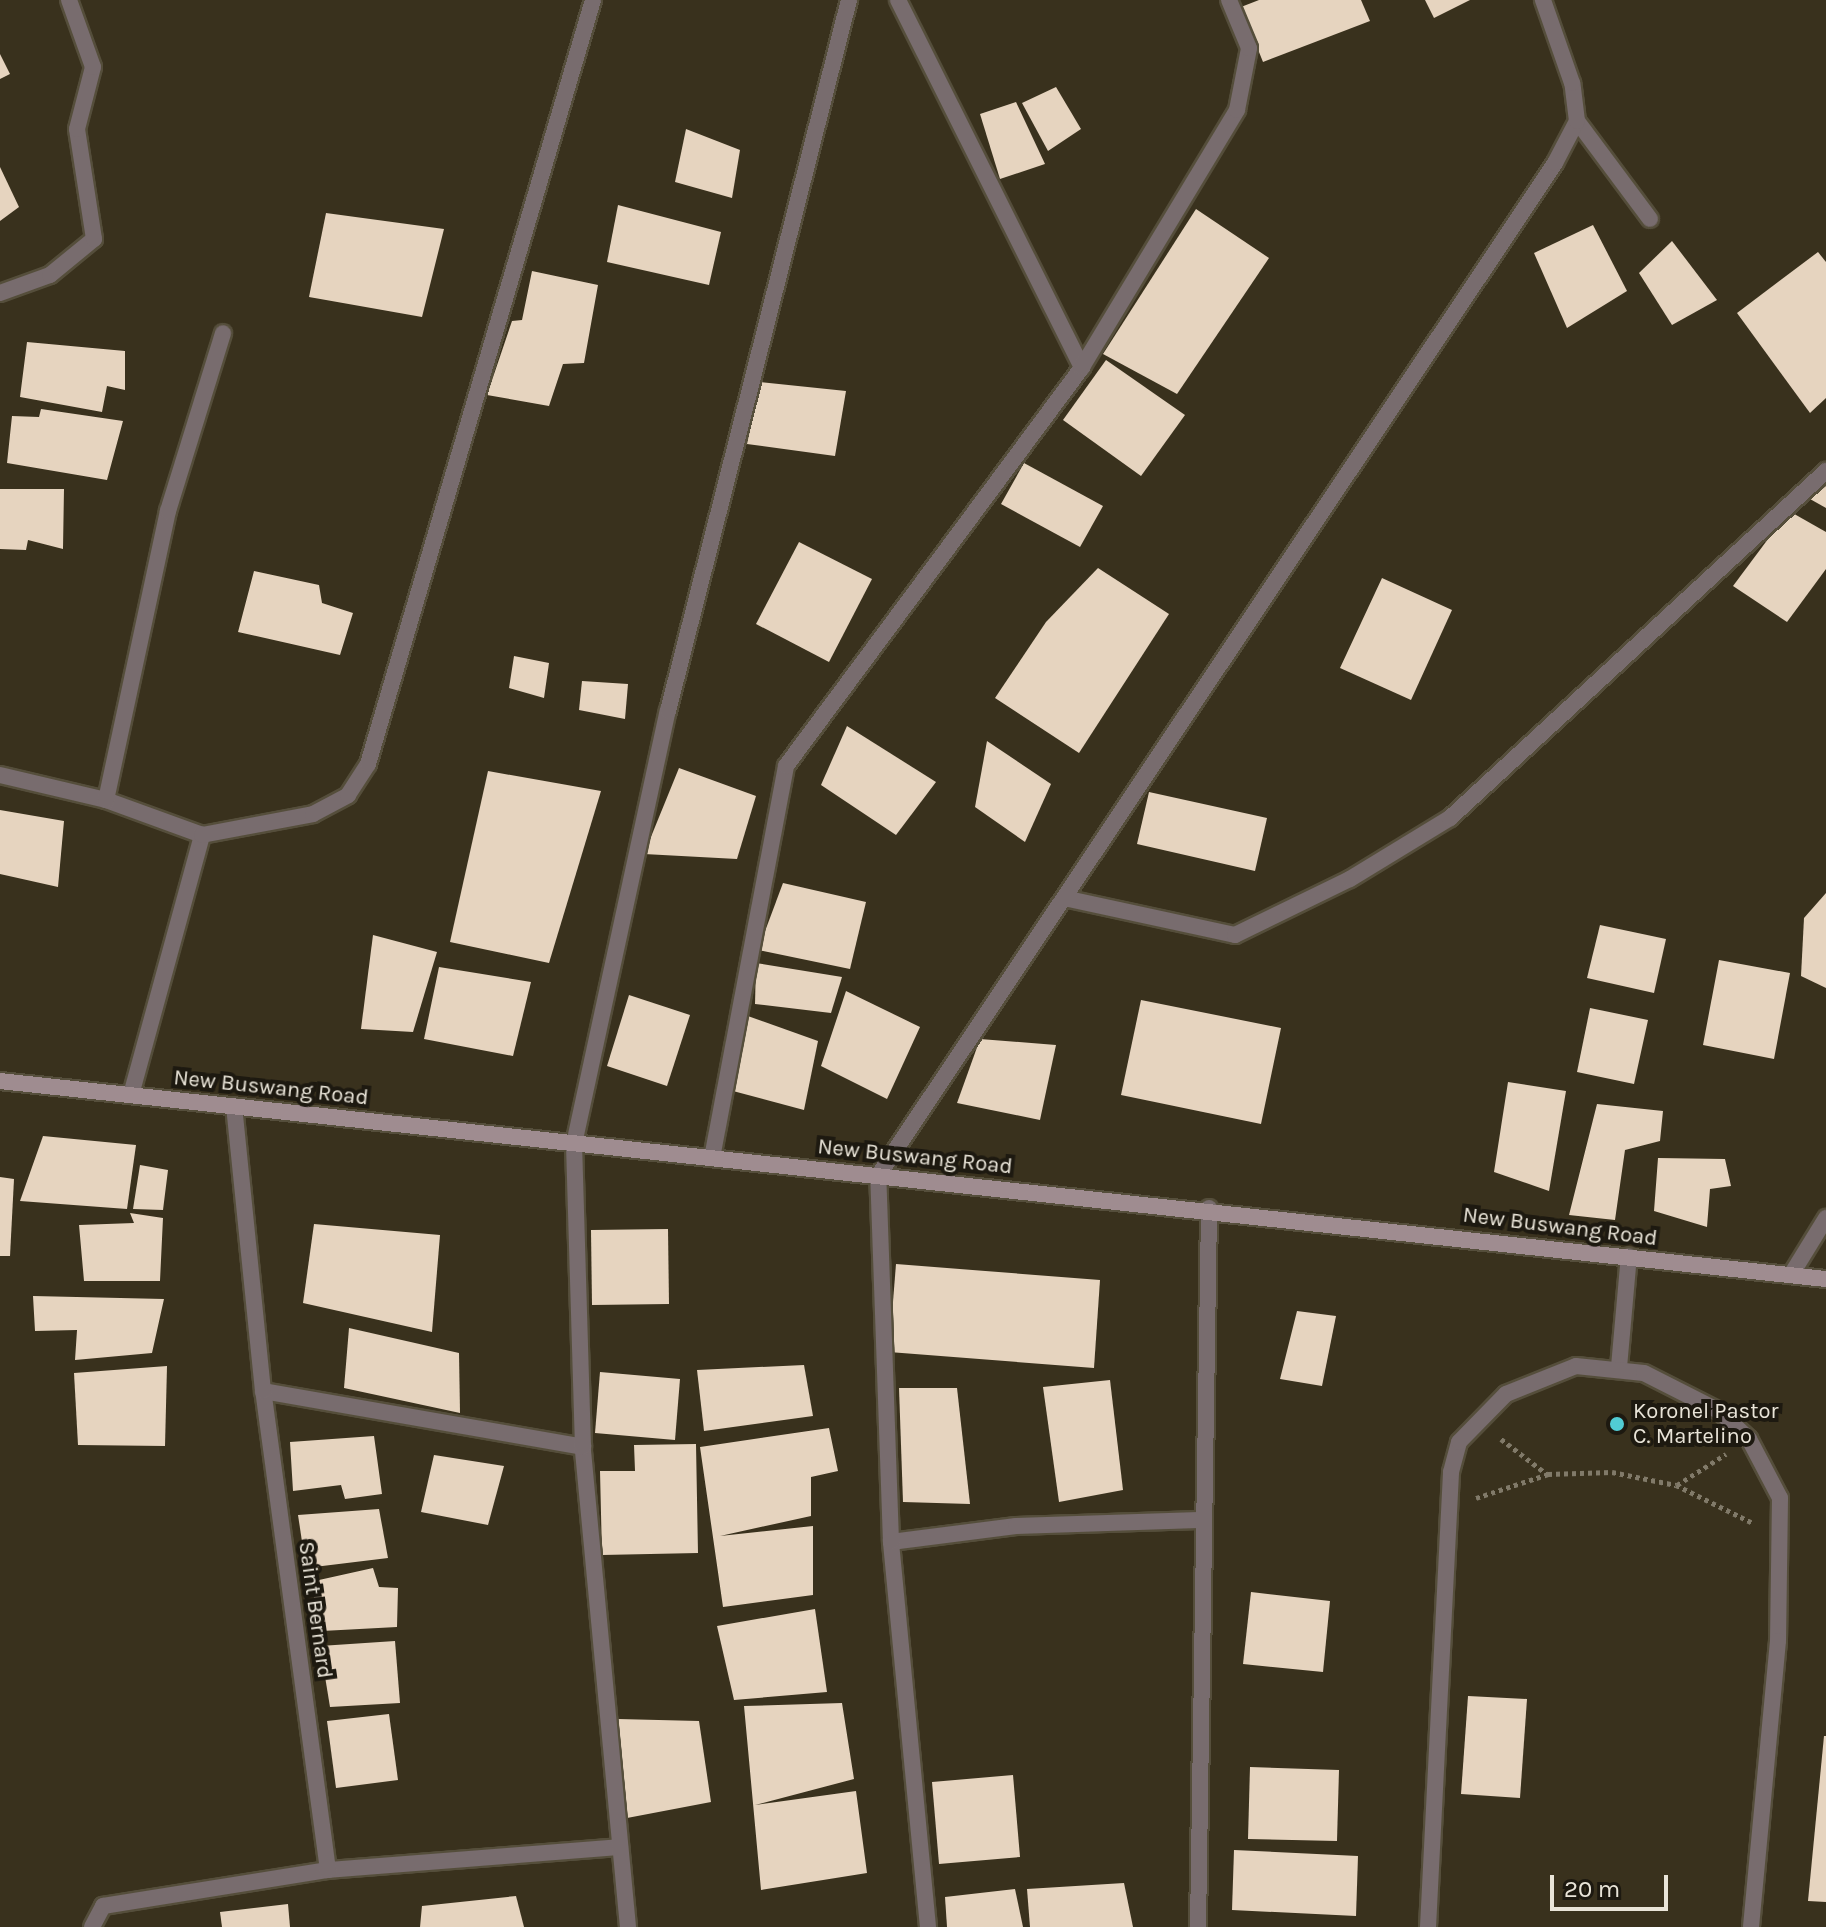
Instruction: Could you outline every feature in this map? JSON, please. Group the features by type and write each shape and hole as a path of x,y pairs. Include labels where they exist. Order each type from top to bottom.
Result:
{"street":[{"path":"0,293 50,275 94,239 77,129 93,67 69,0"},
{"path":"0,775 106,800 202,835 313,814 348,795 368,764 593,0"},
{"path":"628,1927 583,1447 574,1144 668,711 849,0"},
{"path":"898,0 1082,367"},
{"path":"712,1158 786,766 1082,367 1237,110 1249,48 1229,0"},
{"path":"1543,0 1572,83 1577,121 1650,219"},
{"path":"928,1927 891,1542 878,1176 1577,121"},
{"path":"106,800 168,511 223,333"},
{"path":"1064,898 1235,935 1350,879 1450,818 1826,471"},
{"path":"131,1095 202,835"},
{"name":"New Buswang Road","path":"0,1081 878,1176 1209,1208 1826,1279"},
{"name":"Saint Bernard","path":"234,1106 263,1391 328,1870"},
{"path":"1198,1927 1199,1520 1209,1208"},
{"path":"1791,1275 1826,1218"},
{"path":"1619,1367 1629,1256"},
{"path":"1428,1927 1447,1515 1459,1442 1477,1421 1538,1376 1619,1367 1683,1390 1749,1439 1780,1498 1782,1543 1751,1927"},
{"path":"263,1391 583,1447"},
{"path":"891,1542 1016,1526 1199,1520"},
{"path":"92,1927 103,1906 328,1870 620,1847"}],"path":[{"path":"1477,1421 1548,1474"},
{"path":"1676,1485 1749,1439"},
{"path":"1447,1515 1513,1481 1548,1474 1612,1472 1676,1485 1782,1543"}],"building":[{"path":"1259,0 1361,0 1370,21 1263,62 1241,7"},
{"path":"1425,0 1470,0 1434,18"},
{"path":"0,54 10,74 0,79"},
{"path":"1056,87 1081,129 1048,151 1022,103"},
{"path":"1016,102 1045,164 1000,179 980,114"},
{"path":"686,129 740,150 732,198 675,182"},
{"path":"0,167 19,207 0,221"},
{"path":"618,205 721,232 709,285 607,262"},
{"path":"1196,209 1269,258 1177,394 1103,354"},
{"path":"326,213 444,229 422,317 309,297"},
{"path":"1593,225 1627,291 1567,328 1534,253"},
{"path":"1672,241 1717,300 1672,325 1639,273"},
{"path":"1818,252 1826,262 1826,398 1810,413 1737,313"},
{"path":"532,271 598,285 584,363 563,364 549,406 487,395 512,321 522,320"},
{"path":"27,342 125,351 125,390 107,386 102,412 20,397"},
{"path":"1106,360 1185,415 1141,476 1063,420"},
{"path":"760,382 846,391 835,456 747,444"},
{"path":"41,409 123,421 107,480 7,463 12,416 39,417"},
{"path":"1024,463 1103,506 1080,547 1001,504"},
{"path":"1826,486 1826,508 1810,499"},
{"path":"0,489 64,489 63,549 28,540 26,550 0,549"},
{"path":"1789,511 1826,532 1826,569 1787,622 1733,586"},
{"path":"799,542 872,579 829,662 756,624"},
{"path":"1098,568 1169,614 1079,753 995,698 1046,622"},
{"path":"254,571 319,585 322,603 353,613 340,655 238,632"},
{"path":"1382,578 1452,610 1411,700 1340,668"},
{"path":"514,656 549,663 544,698 509,688"},
{"path":"582,681 628,684 625,719 579,710"},
{"path":"847,726 936,782 896,835 821,785"},
{"path":"987,741 1051,784 1025,842 975,807"},
{"path":"679,768 756,796 737,859 644,854"},
{"path":"488,771 601,791 549,963 450,942"},
{"path":"1149,792 1267,818 1255,871 1137,844"},
{"path":"0,810 64,821 58,887 0,874"},
{"path":"783,883 866,902 850,969 758,950"},
{"path":"1826,893 1826,988 1801,976 1804,918"},
{"path":"1600,925 1666,939 1654,993 1587,978"},
{"path":"373,935 437,952 413,1032 361,1029"},
{"path":"1719,960 1790,973 1774,1059 1703,1045"},
{"path":"756,963 842,977 831,1013 755,1004"},
{"path":"439,967 531,982 513,1056 424,1039"},
{"path":"846,991 920,1027 887,1099 821,1066"},
{"path":"629,995 690,1015 667,1086 607,1066"},
{"path":"1141,1000 1281,1028 1261,1124 1121,1095"},
{"path":"1590,1008 1648,1020 1634,1084 1577,1072"},
{"path":"745,1015 818,1041 804,1110 733,1091"},
{"path":"980,1039 1056,1045 1040,1120 957,1103"},
{"path":"1508,1082 1566,1091 1549,1191 1494,1172"},
{"path":"1597,1104 1663,1111 1660,1141 1625,1150 1615,1220 1569,1215"},
{"path":"43,1136 136,1145 127,1209 20,1201"},
{"path":"1658,1158 1725,1159 1731,1186 1710,1189 1707,1227 1654,1211"},
{"path":"140,1165 168,1170 163,1210 133,1209"},
{"path":"0,1177 14,1179 10,1256 0,1256"},
{"path":"130,1213 163,1218 160,1281 84,1281 79,1225 134,1223"},
{"path":"314,1224 440,1235 432,1332 303,1303"},
{"path":"668,1229 669,1304 592,1305 591,1230"},
{"path":"896,1264 1100,1280 1094,1368 889,1352"},
{"path":"33,1296 164,1299 152,1353 75,1360 77,1330 35,1331"},
{"path":"1297,1311 1336,1316 1322,1386 1280,1379"},
{"path":"349,1328 459,1353 460,1413 344,1388"},
{"path":"804,1365 813,1416 704,1431 697,1370"},
{"path":"167,1366 165,1446 78,1445 74,1373"},
{"path":"600,1372 680,1379 675,1440 595,1433"},
{"path":"1110,1380 1123,1490 1059,1502 1043,1387"},
{"path":"899,1388 957,1388 970,1504 903,1502"},
{"path":"829,1428 838,1471 811,1477 811,1516 720,1536 813,1526 813,1595 723,1607 700,1447"},
{"path":"374,1436 382,1494 345,1499 341,1485 293,1491 290,1442"},
{"path":"696,1444 698,1553 602,1555 600,1471 635,1471 634,1445"},
{"path":"434,1455 504,1466 488,1525 421,1512"},
{"path":"379,1509 388,1558 306,1568 298,1515"},
{"path":"373,1568 379,1587 398,1588 397,1627 322,1631 310,1582"},
{"path":"1251,1592 1330,1601 1323,1672 1243,1664"},
{"path":"815,1609 827,1692 734,1700 717,1626"},
{"path":"395,1641 400,1703 330,1707 320,1646"},
{"path":"1468,1696 1527,1699 1520,1798 1461,1794"},
{"path":"842,1703 854,1779 755,1805 856,1791 867,1873 761,1890 744,1706"},
{"path":"389,1714 398,1780 336,1788 327,1721"},
{"path":"618,1719 699,1721 711,1802 627,1818"},
{"path":"1826,1736 1826,1902 1808,1901"},
{"path":"1250,1767 1339,1770 1337,1841 1248,1839"},
{"path":"1013,1775 1020,1857 939,1864 932,1782"},
{"path":"1234,1850 1358,1856 1356,1916 1232,1910"},
{"path":"1124,1883 1133,1927 1030,1927 1027,1889"},
{"path":"1015,1889 1023,1927 947,1927 945,1897"},
{"path":"516,1896 524,1927 420,1927 422,1906"},
{"path":"288,1904 290,1927 222,1927 220,1912"}],"place":[{"name":"Koronel Pastor C. Martelino","path":"1617,1424"}]}
